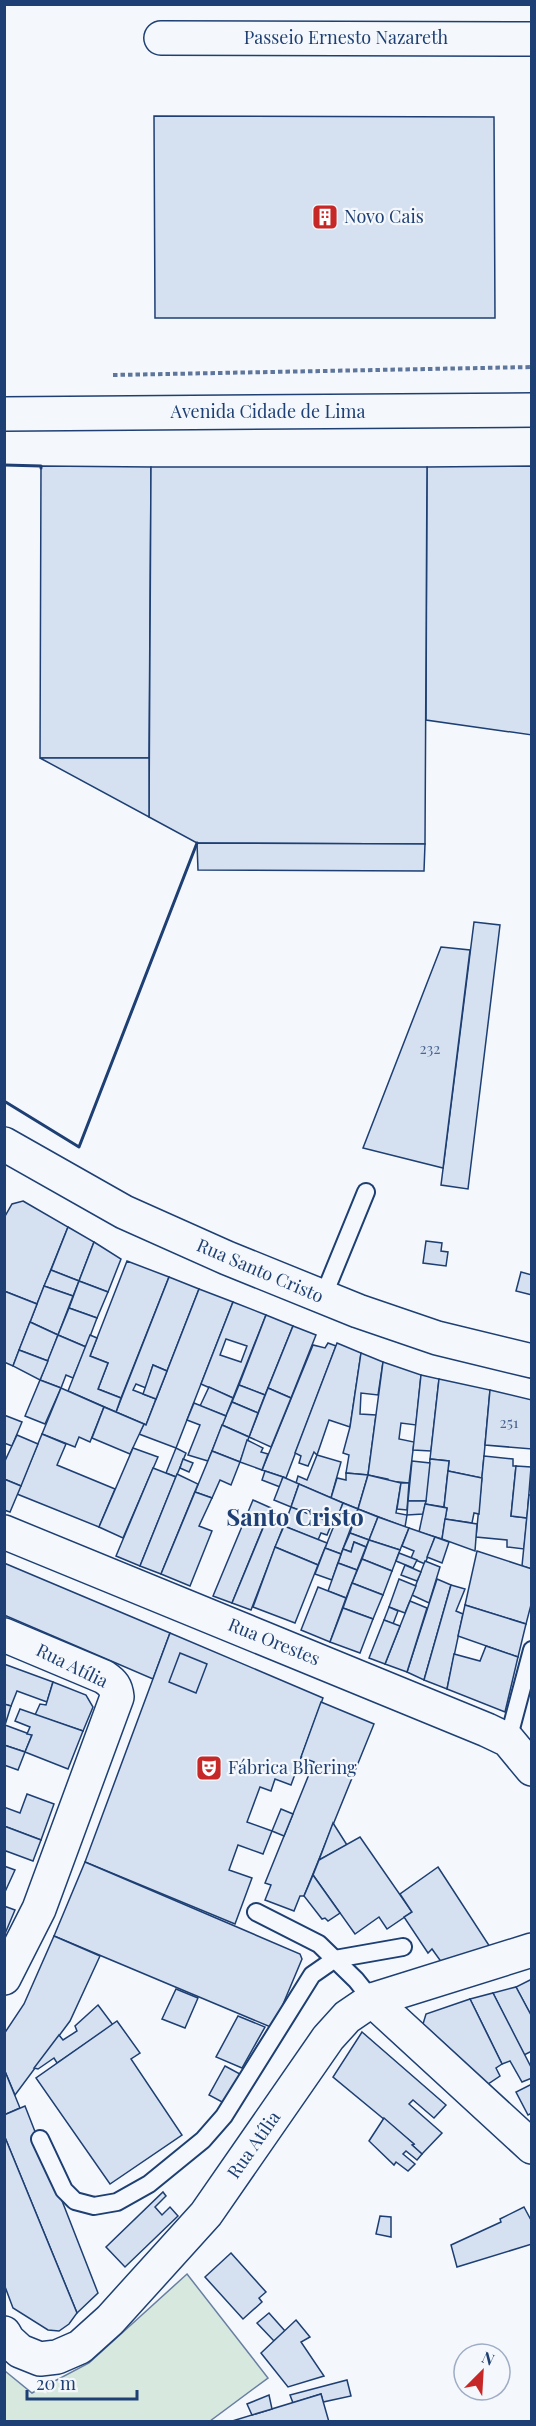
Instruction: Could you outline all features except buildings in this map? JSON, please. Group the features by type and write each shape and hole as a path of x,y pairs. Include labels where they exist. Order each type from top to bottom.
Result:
{"street":[{"name":"Passeio Ernesto Nazareth","path":"161,38 531,39"},
{"name":"Avenida Cidade de Lima","path":"4,414 531,410"},
{"name":"Rua Santo Cristo","path":"8,1153 124,1212 323,1297 437,1338 531,1360"},
{"name":"Rua Orestes","path":"4,1532 508,1740 531,1769"},
{"name":"Rua Atília","path":"4,1635 104,1677 112,1682 117,1696 39,1909 4,1978"},
{"name":"Rua Atília","path":"4,2333 20,2351 40,2359 57,2357 80,2347 110,2320 206,2214 328,2038 347,2017 372,2000 531,1950"},
{"path":"372,2000 531,2147"}],"lane":[{"path":"323,1297 366,1192"},
{"path":"508,1740 531,1650"},
{"path":"256,1911 319,1944 372,2000"},
{"path":"40,2139 63,2190 75,2201 94,2206 117,2202 149,2184 203,2140 224,2116 312,1975 335,1959 403,1947"}],"path":[{"path":"112,375 531,367"}],"shaded area":[{"path":"187,2274 268,2378 210,2421 5,2421 5,2371 32,2393 89,2363"}],"wall":[{"path":"4,465 41,466 41,468"},
{"path":"4,1101 79,1147 197,843"}],"place":[{"name":"Novo Cais","path":"325,217"},
{"name":"Fábrica Bhering","path":"209,1768"}],"district":[{"name":"Santo Cristo","path":"295,1518"}]}
